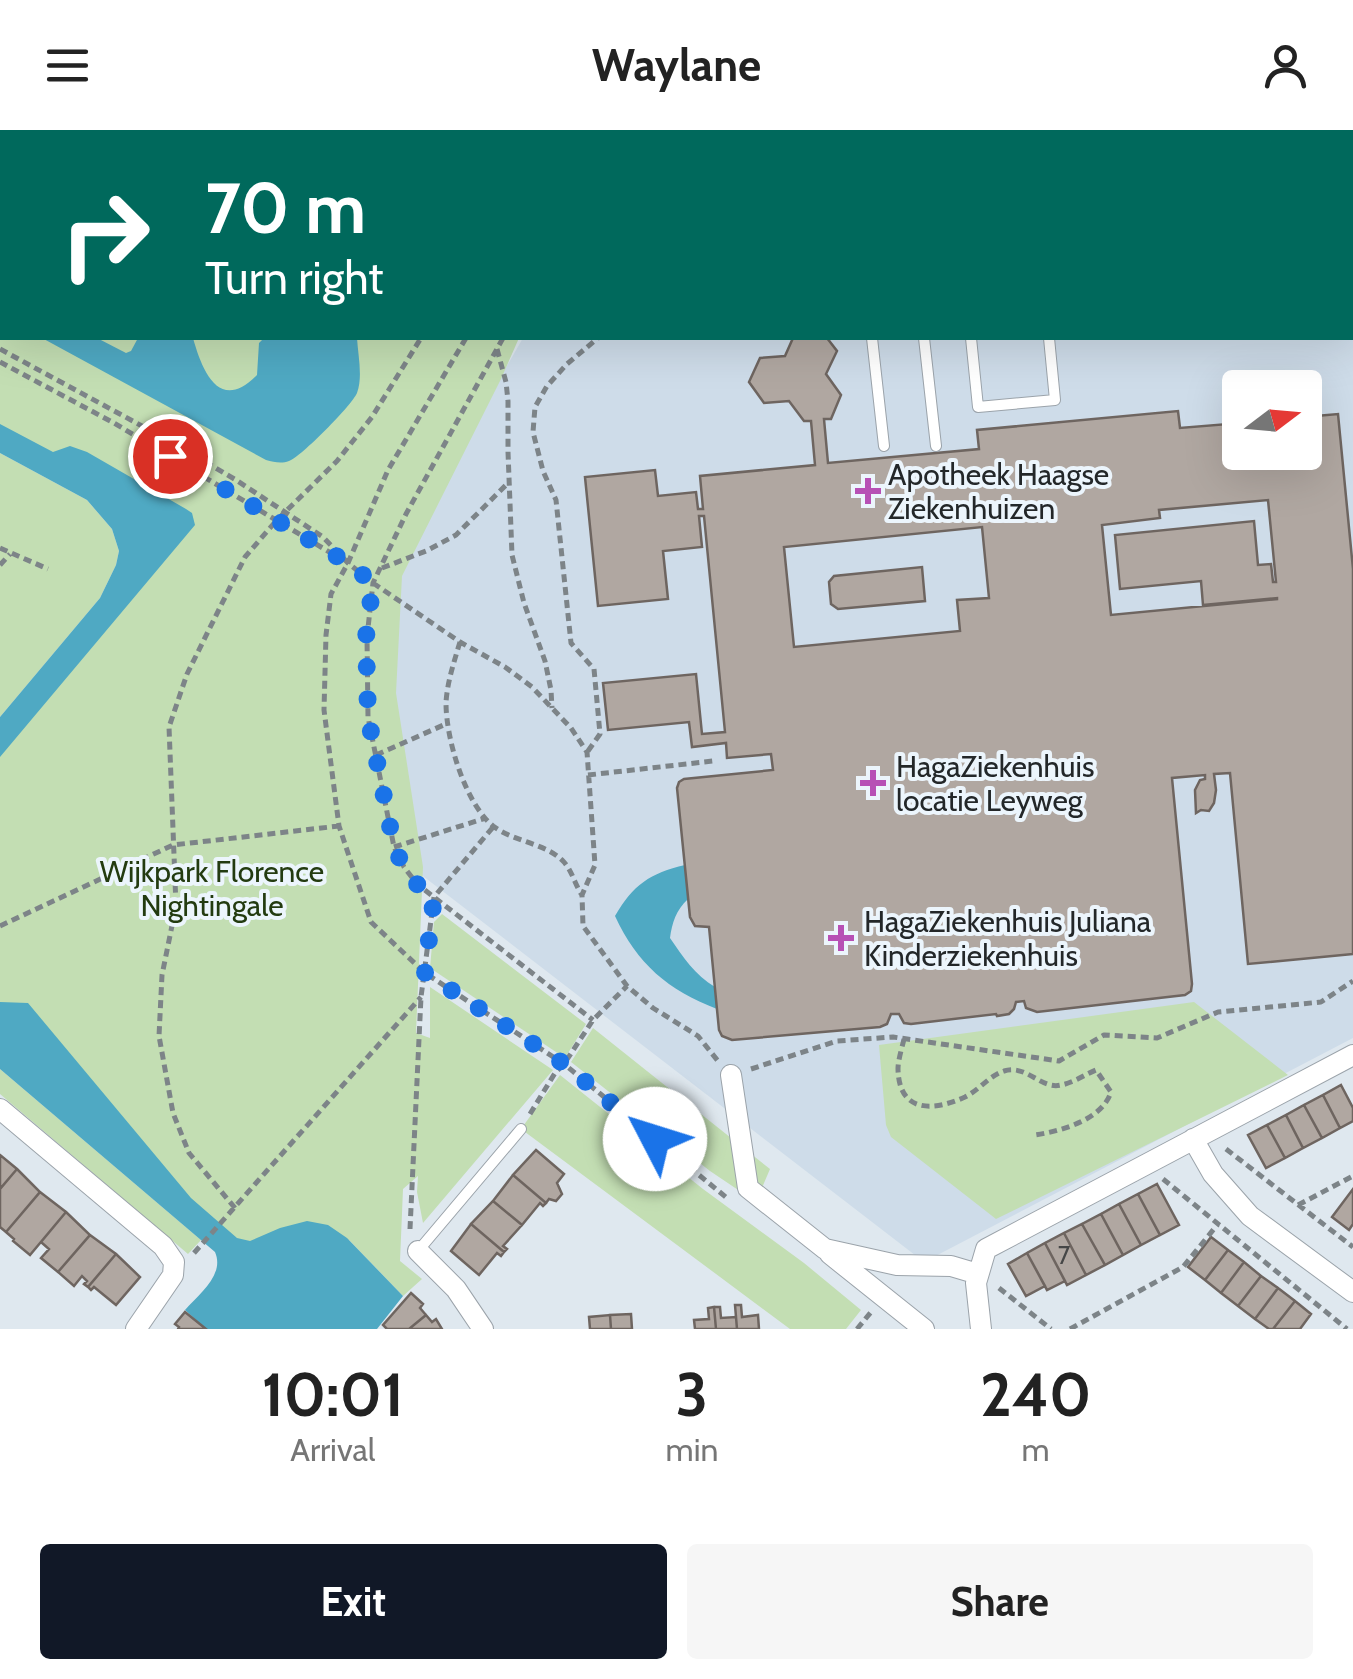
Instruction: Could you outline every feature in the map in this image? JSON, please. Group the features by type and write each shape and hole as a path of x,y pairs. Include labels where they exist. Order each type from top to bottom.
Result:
{"street":[{"path":"980,1323 976,1283 986,1249 1353,1055"},
{"path":"731,1076 748,1188 924,1329"},
{"path":"0,1109 163,1246 174,1262 173,1275 136,1329"},
{"path":"1193,1139 1213,1174 1250,1216 1353,1292"},
{"path":"825,1250 897,1265 951,1266 978,1274"},
{"path":"418,1251 456,1289 483,1329"}],"lane":[{"path":"872,340 884,446"},
{"path":"924,340 936,446"},
{"path":"971,340 978,407 1055,400 1049,340"},
{"path":"418,1251 520,1129"}],"path":[{"path":"235,1208 190,1153 173,1113 159,1036 162,975 176,906 169,728 187,674 246,557 276,521 338,460 372,417 420,340"},
{"path":"465,340 388,470 331,594 324,710 339,826 370,922 425,973 564,1064 730,1200"},
{"path":"502,340 406,514 373,583 366,637 368,717 394,846 404,868 417,884 592,1020"},
{"path":"587,752 600,734 594,669 571,643 556,500 533,432 534,407 547,386 596,340"},
{"path":"497,348 506,382 512,555 545,660 552,708"},
{"path":"0,349 178,445 286,513 323,538 373,583 532,687 571,728 587,752 594,865 582,895 583,926 628,986 653,1008 698,1036 731,1076 837,1041 892,1037 1060,1060 1104,1035 1157,1038 1218,1012 1321,1002 1353,981"},
{"path":"0,362 114,422 348,563"},
{"path":"380,569 456,535 510,482"},
{"path":"0,548 48,569"},
{"path":"0,566 10,554"},
{"path":"460,642 446,702 460,771 486,818 509,836 562,860 582,895"},
{"path":"376,755 448,723"},
{"path":"588,775 713,761"},
{"path":"394,846 486,818"},
{"path":"0,926 172,846 339,826"},
{"path":"418,1251 410,1231 421,996 434,897 494,826"},
{"path":"520,1129 592,1020 628,986"},
{"path":"197,1250 421,996"},
{"path":"904,1039 898,1069 910,1101 921,1107 965,1097 1007,1070 1026,1072 1059,1086 1096,1070 1112,1092 1110,1099 1097,1112 1074,1124 1035,1135"},
{"path":"1347,1329 1162,1178 1176,1178 1226,1150 1353,1248"},
{"path":"1298,1205 1353,1176"},
{"path":"1070,1329 1183,1267 1218,1224"},
{"path":"997,1286 1051,1329"},
{"path":"857,1329 873,1310"}],"shaded area":[{"name":"HagaZiekenhuis locatie Leyweg","path":"522,340 1353,340 1353,1038 924,1262 406,863 382,703 390,568"}],"green space":[{"name":"Wijkpark Florence Nightingale","path":"0,340 518,340 402,576 396,693 423,867 416,1033 430,1038 430,987 553,1070 423,1223 418,1176 403,1189 400,1261 422,1279 403,1296 349,1240 289,1295 0,1049 0,735 115,601 129,552 109,502 0,442"},
{"path":"0,453 87,500 112,529 119,551 100,598 0,717"},
{"path":"442,914 586,1024 565,1058 430,968 434,922"},
{"path":"1194,1002 1288,1075 996,1219 891,1137 886,1125 879,1045"},
{"path":"593,1028 770,1169 756,1202 710,1171 571,1062"},
{"path":"0,1069 201,1240 188,1254 0,1094"},
{"path":"560,1075 861,1310 846,1329 790,1329 521,1129"}],"water":[{"path":"46,340 101,340 126,353 137,340 194,340 207,374 222,389 232,390 257,375 262,340 357,340 359,387 346,408 289,461 266,460"},
{"path":"0,424 53,452 70,446 87,452 192,513 195,525 0,757 0,717 100,598 119,551 112,529 87,500 0,453"},
{"path":"685,865 688,899 675,917 670,938 695,971 715,987 717,1009 683,993 656,973 633,948 615,916 644,882"},
{"path":"0,1002 28,1003 191,1198 237,1238 250,1241 307,1221 328,1225 347,1238 403,1296 377,1329 206,1329 185,1310 214,1276 215,1252 0,1069"}],"building":[{"path":"792,340 829,340 837,351 826,374 841,395 831,419 824,419 828,463 979,449 977,430 1178,411 1180,428 1222,424 1222,470 1322,470 1322,415 1338,414 1353,569 1353,954 1248,964 1230,773 1214,774 1214,803 1209,811 1196,813 1195,790 1205,775 1172,778 1192,984 1185,995 1037,1012 1026,1008 1024,1001 1016,1002 1009,1014 997,1016 911,1024 904,1023 899,1014 891,1014 887,1024 880,1027 732,1040 722,1036 709,927 695,926 690,917 677,788 684,779 773,770 771,754 727,758 726,743 692,747 689,722 608,730 603,683 696,674 702,734 725,732 704,516 699,516 702,547 663,551 668,599 598,606 585,477 655,470 658,496 696,492 698,509 703,509 700,476 815,465 811,421 804,421 789,401 764,403 749,382 760,358 785,356","holes":["1268,500 1273,582 1271,564 1258,565 1254,521 1115,535 1120,589 1201,581 1203,605 1277,599 1111,615 1102,525 1160,518 1159,510","982,527 989,598 957,600 960,631 794,647 784,547"]},
{"path":"922,567 925,601 838,609 831,604 829,582 834,576"},
{"path":"1341,1085 1353,1108 1353,1121 1340,1128 1323,1095"},
{"path":"1323,1095 1340,1128 1322,1138 1304,1105"},
{"path":"1304,1105 1322,1138 1303,1148 1286,1115"},
{"path":"1286,1115 1303,1148 1285,1158 1267,1125"},
{"path":"1267,1125 1285,1158 1266,1168 1248,1135"},
{"path":"536,1150 564,1174 557,1183 562,1194 556,1201 549,1199 546,1203 513,1175"},
{"path":"0,1155 17,1169 0,1189"},
{"path":"17,1169 40,1192 6,1232 0,1227 0,1189"},
{"path":"513,1175 546,1203 540,1203 522,1225 493,1201"},
{"path":"1157,1184 1179,1225 1160,1235 1138,1194"},
{"path":"1353,1189 1353,1224 1349,1230 1332,1217"},
{"path":"40,1192 66,1212 30,1255 6,1232"},
{"path":"1138,1194 1160,1235 1141,1245 1119,1204"},
{"path":"493,1201 522,1225 503,1246 507,1249 504,1252 471,1224"},
{"path":"1119,1204 1141,1245 1123,1255 1101,1214"},
{"path":"66,1212 90,1235 58,1272 41,1258 49,1249 41,1242"},
{"path":"1101,1214 1123,1255 1105,1265 1082,1224"},
{"path":"471,1224 504,1252 501,1256 497,1253 479,1275 451,1251"},
{"path":"1082,1224 1105,1265 1086,1275 1064,1233"},
{"path":"1064,1233 1086,1275 1067,1285 1045,1243"},
{"path":"90,1235 116,1254 88,1287 82,1276 74,1286 58,1272"},
{"path":"1211,1237 1228,1250 1205,1280 1188,1267"},
{"path":"1045,1243 1065,1281 1047,1290 1027,1253"},
{"path":"1228,1250 1244,1262 1221,1293 1205,1280"},
{"path":"1027,1253 1045,1286 1026,1296 1008,1264"},
{"path":"116,1254 140,1277 116,1305 94,1287 88,1287"},
{"path":"1244,1262 1261,1276 1238,1306 1221,1293"},
{"path":"1261,1276 1278,1288 1255,1319 1238,1306"},
{"path":"1278,1288 1295,1301 1269,1329 1255,1319"},
{"path":"411,1293 423,1304 420,1308 426,1315 409,1329 387,1329 383,1325"},
{"path":"1295,1301 1311,1314 1300,1329 1273,1329"},
{"path":"735,1305 741,1305 742,1317 758,1315 759,1329 737,1329"},
{"path":"714,1307 720,1307 721,1318 736,1317 737,1329 716,1329"},
{"path":"714,1307 716,1329 695,1329 694,1320 709,1319 708,1308"},
{"path":"185,1312 206,1329 178,1329 175,1324"},
{"path":"631,1314 632,1329 611,1329 610,1315"},
{"path":"426,1315 432,1322 436,1319 442,1329 409,1329"},
{"path":"610,1315 611,1329 590,1329 589,1317"}],"place":[{"name":"Apotheek Haagse Ziekenhuizen","path":"868,491"},
{"name":"HagaZiekenhuis locatie Leyweg","path":"873,783"},
{"name":"HagaZiekenhuis Juliana Kinderziekenhuis","path":"841,938"}],"route":[{"path":"170,456 348,563 373,583 366,637 368,717 394,846 404,868 434,897 425,973 564,1064 655,1139"}]}
